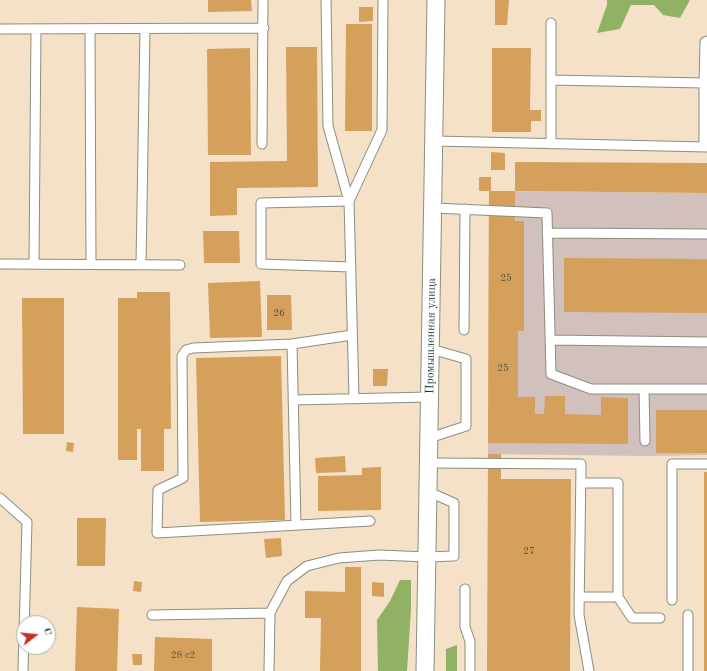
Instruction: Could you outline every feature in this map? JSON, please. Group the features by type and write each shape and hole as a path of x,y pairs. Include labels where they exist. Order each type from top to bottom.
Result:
{"street":[{"name":"Промышленная улица","path":"426,671 436,0"}],"lane":[{"path":"262,144 263,0"},
{"path":"326,0 328,126 349,201 354,398"},
{"path":"349,201 382,130 383,0"},
{"path":"551,23 551,144"},
{"path":"0,29 264,28"},
{"path":"34,264 36,29"},
{"path":"90,29 91,264"},
{"path":"141,264 145,29"},
{"path":"434,141 705,147 704,83 705,42 707,41"},
{"path":"551,80 704,83"},
{"path":"349,201 261,203 262,264 350,267"},
{"path":"433,208 548,213 547,233 551,374 591,389 707,389"},
{"path":"464,330 465,209"},
{"path":"547,233 707,234"},
{"path":"0,264 180,265"},
{"path":"352,335 292,344 193,348 186,350 182,356 183,478 158,490 157,533 370,521"},
{"path":"550,340 707,342"},
{"path":"292,344 296,525"},
{"path":"429,438 466,426 466,359 431,349"},
{"path":"644,389 645,441"},
{"path":"293,400 430,397"},
{"path":"429,463 581,464 579,615 589,671"},
{"path":"672,600 672,464 707,464"},
{"path":"581,483 618,483 618,597 632,618 660,618"},
{"path":"269,671 270,613 287,581 307,566 338,558 379,555 427,557 454,556 454,503 429,492"},
{"path":"0,498 27,522 23,671"},
{"path":"465,590 465,626 470,641 470,671"},
{"path":"579,597 618,597"},
{"path":"152,615 270,613"},
{"path":"688,615 688,671"}],"shaded area":[{"path":"489,191 707,193 707,455 646,456 488,454"}],"green space":[{"path":"607,0 690,0 680,18 663,15 654,5 631,5 620,29 597,33 607,5"},
{"path":"400,580 411,580 411,610 407,671 378,671 377,620 390,601"},
{"path":"457,645 457,671 446,671 446,649"}],"building":[{"path":"208,0 251,0 252,11 208,12"},
{"path":"495,0 509,0 507,25 495,25"},
{"path":"359,7 373,7 373,21 359,22"},
{"path":"346,24 372,24 372,131 345,131"},
{"path":"286,47 317,47 318,187 237,188 237,215 210,216 210,162 287,161"},
{"path":"250,48 251,155 208,155 207,49"},
{"path":"492,48 531,48 530,110 541,110 541,121 531,121 531,132 492,132"},
{"path":"491,152 505,153 505,170 491,170"},
{"path":"515,162 707,163 707,193 515,191"},
{"path":"479,177 491,177 491,191 515,191 515,221 524,221 524,331 518,331 518,397 535,397 535,414 544,414 545,396 565,396 565,414 601,415 601,397 628,398 628,444 488,443 489,191 479,191"},
{"path":"203,231 239,231 240,263 204,263"},
{"path":"564,258 707,259 707,313 564,312"},
{"path":"260,281 262,337 210,338 208,283"},
{"path":"137,292 170,292 171,429 164,429 164,471 141,471 141,429 137,429 137,460 118,460 118,298 137,298"},
{"path":"267,295 291,295 292,330 267,330"},
{"path":"22,298 64,298 64,434 23,434"},
{"path":"281,356 285,520 200,522 196,358"},
{"path":"373,369 388,369 387,386 373,386"},
{"path":"656,410 707,410 707,453 656,453"},
{"path":"67,442 74,443 73,452 66,451"},
{"path":"488,454 501,454 501,479 571,479 570,671 487,671"},
{"path":"345,456 346,472 316,473 315,458"},
{"path":"381,467 381,510 318,511 318,476 362,475 362,468"},
{"path":"704,472 707,472 707,671 704,671"},
{"path":"77,518 106,518 105,566 77,566"},
{"path":"281,538 282,556 266,558 264,539"},
{"path":"345,567 361,567 361,671 320,671 321,618 305,618 305,591 345,592"},
{"path":"134,581 142,582 141,592 133,591"},
{"path":"372,582 384,583 384,597 372,596"},
{"path":"77,607 119,609 117,671 75,671"},
{"path":"155,637 212,639 212,671 154,671"},
{"path":"132,654 142,654 142,665 133,665"}]}
